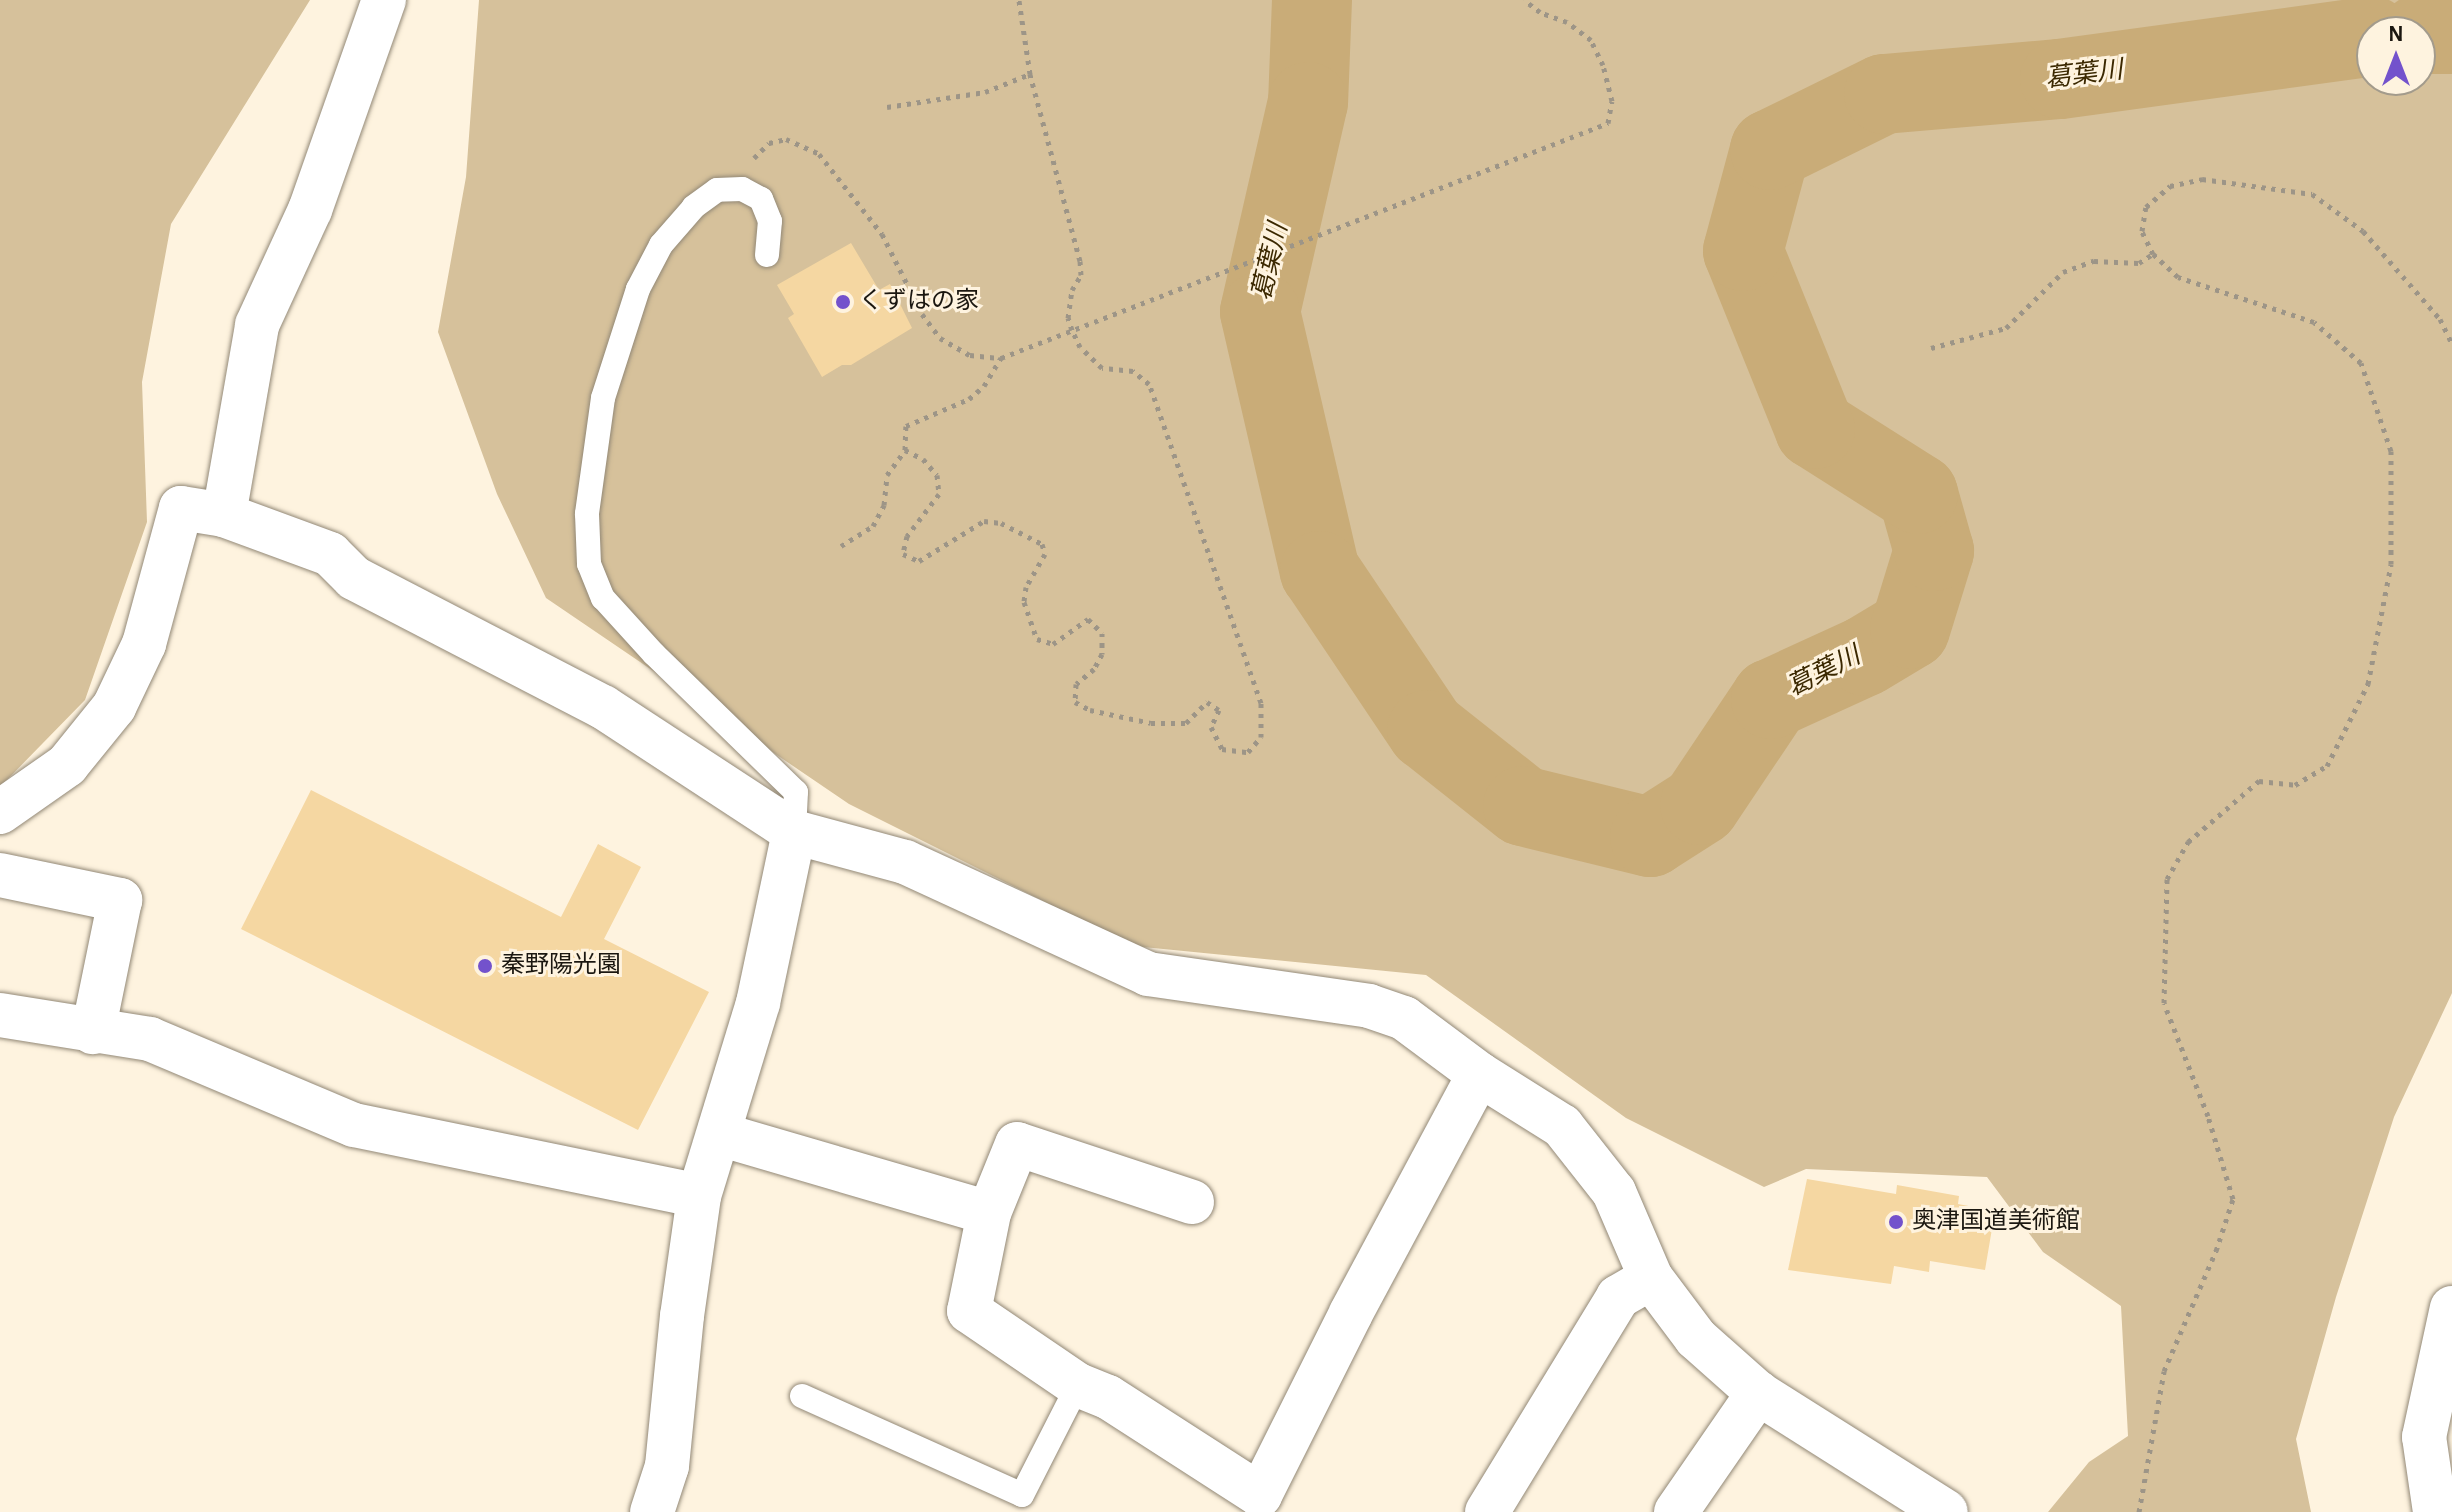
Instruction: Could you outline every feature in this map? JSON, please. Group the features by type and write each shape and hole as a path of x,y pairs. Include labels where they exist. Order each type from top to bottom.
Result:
{"street":[{"path":"224,515 257,325 310,210 384,0"},
{"path":"0,812 67,765 114,707 144,644 181,508 224,515 330,554 354,578 603,707 794,832 905,862 1148,974 1369,1006 1404,1018 1479,1074 1562,1126 1614,1192 1651,1278 1696,1338 1758,1393 1946,1512"},
{"path":"652,1512 667,1466 682,1316 699,1196 758,1003 794,832"},
{"path":"0,875 120,900 93,1032"},
{"path":"0,1015 150,1039 354,1125 699,1196"},
{"path":"1192,1202 1017,1144 989,1213 969,1311 1078,1385 1108,1397 1260,1495 1351,1313 1479,1074"},
{"path":"719,1134 989,1213"},
{"path":"1487,1512 1618,1297 1651,1278"},
{"path":"2435,1512 2424,1437 2452,1308"},
{"path":"1676,1512 1758,1393"}],"lane":[{"path":"767,255 770,221 761,199 742,189 717,190 694,207 661,245 638,289 603,398 587,514 589,564 603,598 644,643 796,792 794,832"},
{"path":"802,1396 1022,1495 1078,1385"}],"path":[{"path":"905,450 923,459 937,475 939,494 907,536 903,554 919,561 984,521 1001,523 1042,544 1045,554 1026,587 1024,602 1037,639 1053,644 1088,619 1102,633 1102,654 1094,669 1076,684 1075,702 1090,710 1151,723 1186,723 1207,702 1219,710 1211,727 1222,749 1248,752 1261,737 1261,703 1149,384 1133,371 1102,368 1080,347 1068,318 1072,290 1081,275 1080,261 1030,74 1019,0"},
{"path":"742,189 755,156 769,143 786,139 819,154 882,234 922,314 940,338 970,355 1001,358 1608,123 1612,101 1603,65 1591,40 1567,22 1540,12 1524,0"},
{"path":"887,107 985,92 1030,74"},
{"path":"2139,1512 2164,1371 2216,1251 2233,1199 2208,1116 2164,1003 2167,879 2188,842 2259,781 2295,785 2327,766 2368,684 2391,564 2391,451 2361,363 2314,322 2178,277 2153,254 2142,231 2146,207 2170,186 2202,179 2312,194 2363,231 2440,319 2452,344"},
{"path":"1931,348 2006,328 2063,272 2094,261 2139,263 2153,254"},
{"path":"841,546 873,526 884,505 887,475 905,450 906,426 969,399 984,386 1001,358"}],"shaded area":[{"path":"0,0 310,0 171,224 142,382 147,522 85,700 0,787"},
{"path":"479,0 2452,0 2452,993 2394,1117 2336,1297 2296,1439 2311,1512 2048,1512 2089,1462 2128,1436 2121,1306 2043,1252 1987,1177 1806,1169 1764,1187 1626,1118 1426,975 1133,946 849,804 546,598 497,494 438,332 466,177"}],"building":[{"name":"くずはの家","path":"851,243 879,290 890,284 912,328 851,365 842,365 822,377 788,318 794,314 777,285"},
{"name":"秦野陽光園","path":"311,790 561,917 598,844 641,867 604,939 709,992 638,1130 241,929"},
{"name":"奥津国道美術館","path":"1807,1179 1896,1194 1897,1185 1959,1196 1958,1204 1995,1211 1985,1270 1930,1261 1929,1272 1894,1266 1891,1284 1788,1270"}],"waterway":[{"name":"葛葉川","path":"1312,0 1308,102 1260,312 1320,571 1427,730 1523,806 1650,837 1700,805 1771,699 1865,656 1910,629 1934,551 1918,494 1815,429 1743,251 1770,150 1884,94 2060,79 2356,38"},
{"name":"葛葉川","path":"2436,34 2452,34"}],"place":[{"name":"くずはの家","path":"843,302"},
{"name":"秦野陽光園","path":"485,966"},
{"name":"奥津国道美術館","path":"1896,1222"}]}
